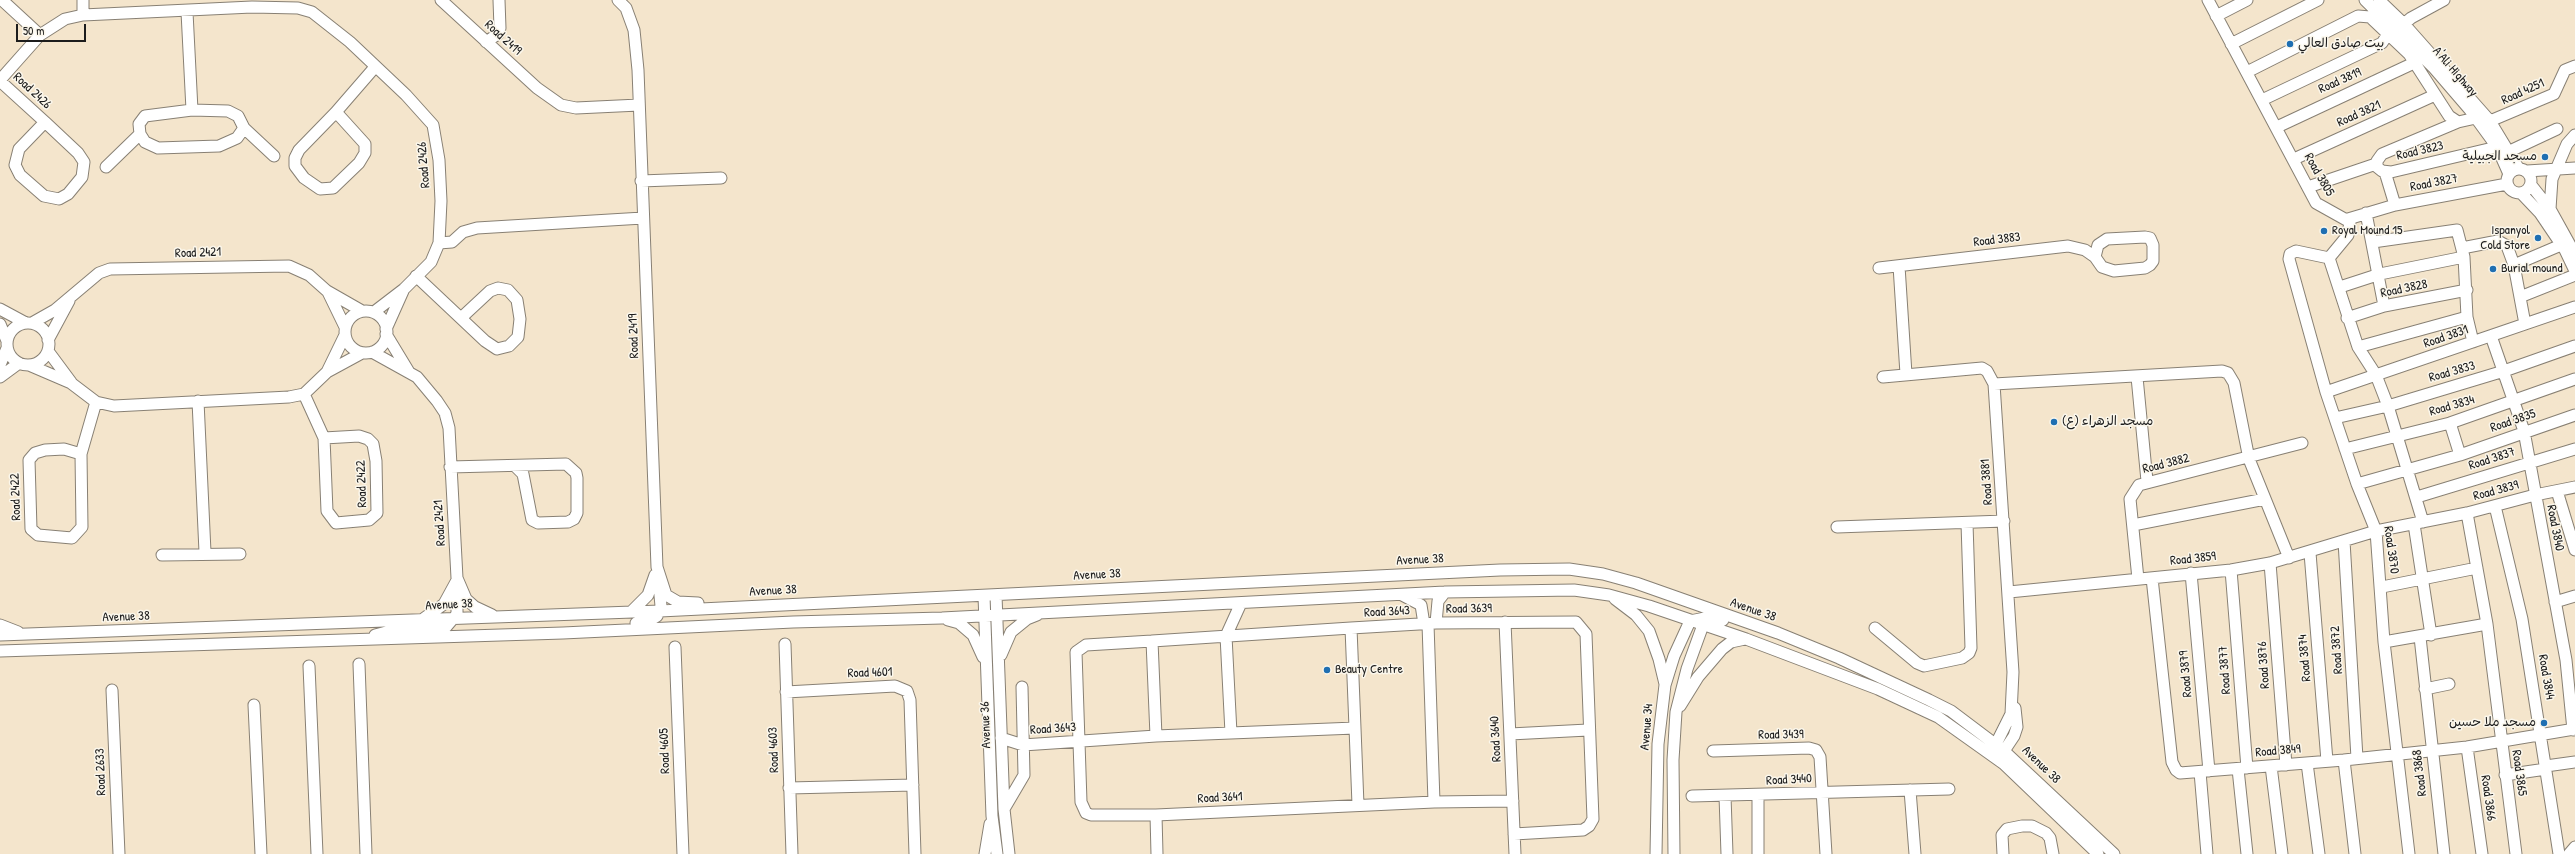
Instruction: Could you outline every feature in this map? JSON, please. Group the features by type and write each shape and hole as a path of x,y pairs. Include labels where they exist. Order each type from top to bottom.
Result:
{"street":[{"path":"2,0 40,35"},
{"path":"82,0 83,16"},
{"name":"Road 2419","path":"441,0 537,88 561,105 576,108 639,105"},
{"path":"486,42 498,34 500,28 499,0"},
{"name":"Road 2419","path":"618,0 626,8 634,30 639,105 657,567 662,587 671,599 678,602 751,606"},
{"name":"Road 3805","path":"2208,0 2308,187 2320,206 2348,219"},
{"path":"2216,16 2247,0"},
{"path":"2231,44 2318,0"},
{"name":"A'Ali Highway","path":"2366,0 2391,30 2433,67 2476,118 2516,175"},
{"name":"A'Ali Highway","path":"2379,0 2404,24 2490,122 2510,151 2516,175"},
{"path":"2404,24 2411,18 2444,0"},
{"name":"Road 2426","path":"45,122 19,149 15,165 20,175 44,196 59,199 68,194 82,177 84,162 78,153 45,122 0,80 40,35 65,20 83,16 187,12 252,4 298,8 312,12 350,42 406,95 433,125 439,160 441,201 439,242 431,262 404,288 374,312"},
{"path":"187,12 192,110"},
{"path":"2247,72 2358,16 2370,17 2391,30 2416,62 2449,116 2458,122"},
{"path":"2262,100 2377,46 2384,42 2391,30"},
{"name":"Road 3819","path":"2277,127 2416,62"},
{"name":"Road 4251","path":"2490,122 2554,94 2565,70 2575,66"},
{"path":"336,112 365,144 365,153 359,163 333,188 320,189 304,178 295,166 295,158 299,150 336,112 375,67"},
{"name":"Road 3821","path":"2294,159 2435,95"},
{"path":"244,128 237,138 219,146 158,148 145,142 140,134 140,124 145,116 192,110 228,111 238,116 244,128 274,156"},
{"name":"Road 3823","path":"2308,187 2376,164 2382,154 2458,122 2476,118"},
{"path":"2510,151 2557,129"},
{"path":"106,167 140,134"},
{"path":"2550,209 2550,191 2556,169 2567,144 2575,135"},
{"name":"Road 3823","path":"2376,164 2380,170 2386,172 2497,147"},
{"name":"Road 3827","path":"2348,219 2394,205 2516,175 2556,169 2575,168"},
{"path":"2521,194 2527,191 2532,184 2556,169"},
{"path":"2386,172 2394,205"},
{"path":"2575,254 2570,232 2550,209 2532,184 2516,175 2511,190 2521,194 2540,213 2561,245 2575,271"},
{"path":"641,181 721,178"},
{"path":"2366,213 2380,274 2384,306"},
{"path":"439,242 452,242 463,232 477,228 643,218"},
{"path":"2348,219 2351,226 2348,235 2329,258 2340,287 2347,318 2358,347 2376,375 2388,406 2417,497 2419,523"},
{"path":"2373,242 2450,230 2459,233 2467,290 2467,317 2473,342"},
{"name":"Road 3883","path":"1879,268 2068,246 2080,248 2095,257 2098,264 2106,270 2145,268 2153,261 2153,245 2150,238 2145,237 2107,239 2098,245 2095,257"},
{"path":"2340,287 2380,274 2463,253 2498,241 2503,242 2507,246 2514,265 2525,324"},
{"path":"2514,265 2561,245"},
{"name":"Road 3870","path":"2329,258 2296,251 2290,254 2289,259 2326,392 2357,484 2376,530 2382,587 2384,642 2409,854"},
{"name":"Road 2421","path":"29,323 71,297 99,273 110,269 278,265 300,270 327,291 362,311"},
{"path":"1899,266 1906,374"},
{"path":"2520,297 2575,275"},
{"path":"416,276 485,341 497,349 509,346 518,337 520,320 517,300 508,290 498,288 490,291 461,318"},
{"name":"Road 2426","path":"386,331 404,288"},
{"name":"Road 3828","path":"2347,318 2384,306 2467,290"},
{"name":"Road 2421","path":"327,291 345,331"},
{"name":"Road 2421","path":"48,345 71,297"},
{"name":"Road 3831","path":"2326,392 2575,307"},
{"path":"0,309 29,323 39,326 48,345 72,383"},
{"path":"0,324 13,360 72,383 96,402 114,406 304,394 327,372 382,345 386,331 384,322 374,312 362,311 354,314 327,372"},
{"path":"2358,347 2467,317"},
{"path":"0,365 14,328 29,323"},
{"path":"345,331 351,346 367,352"},
{"name":"Road 2421","path":"386,331 410,372"},
{"name":"Road 3840","path":"2491,336 2524,431 2555,602 2570,659 2574,729"},
{"path":"0,377 24,364 37,363 48,345"},
{"name":"Road 3833","path":"2335,418 2388,406 2504,371 2575,346"},
{"name":"Road 2421","path":"367,352 410,372 424,384 445,414 449,428 457,578 466,599 485,613 496,616"},
{"path":"1883,377 1982,368 1987,371 1994,384 2222,371 2228,373 2234,383 2249,458 2289,558"},
{"path":"2137,377 2147,481"},
{"name":"Road 3834","path":"2345,449 2450,423 2575,379"},
{"name":"Road 3881","path":"1994,384 2009,592 2013,698 2016,727 2014,736 1999,748"},
{"name":"Road 2422","path":"304,394 324,438 326,511 336,523 369,520 377,513 376,460 373,444 368,439 358,436 324,438"},
{"path":"198,401 205,552"},
{"name":"Road 2422","path":"81,454 64,449 45,450 35,453 29,460 31,529 38,535 72,538 82,527 81,454 96,402"},
{"name":"Road 3835","path":"2357,484 2460,455 2524,431 2575,415"},
{"path":"2450,423 2460,455"},
{"name":"Road 3882","path":"2138,579 2130,499 2133,491 2147,481 2249,458 2302,443"},
{"name":"Road 3837","path":"2417,497 2530,461 2575,449"},
{"path":"450,467 566,464 571,467 577,478 577,513 574,519 568,522 538,524 532,520 523,474 515,466"},
{"name":"Road 3839","path":"2376,530 2419,523 2466,513 2535,495 2575,488"},
{"path":"2557,491 2575,550"},
{"path":"2133,525 2265,499"},
{"name":"Road 3844","path":"2495,506 2522,618 2559,854"},
{"name":"Road 3865","path":"2466,513 2487,624 2516,854"},
{"path":"1837,527 2004,521"},
{"path":"1875,628 1917,663 1924,666 1962,658 1968,653 1971,648 1967,523"},
{"name":"Road 3868","path":"2419,523 2426,636 2425,689 2444,854"},
{"name":"Road 3859","path":"2009,592 2231,570 2270,564 2310,553 2376,530"},
{"name":"Road 3872","path":"2344,541 2357,758"},
{"path":"162,554 205,552 240,554"},
{"name":"Road 3874","path":"2310,553 2327,761"},
{"name":"Road 3876","path":"2270,564 2286,765"},
{"path":"563,633 591,626 649,621 660,611 657,567"},
{"name":"Road 2419","path":"632,611 648,595 657,567"},
{"name":"Avenue 38","path":"0,635 660,611 1550,568 1603,574 1695,603 1778,633 1839,658 1951,711 1999,748 2112,852"},
{"path":"2382,587 2477,568"},
{"name":"Road 3877","path":"2231,570 2247,854"},
{"name":"Road 3879","path":"2191,573 2205,772 2207,854"},
{"path":"365,640 390,631 439,629 451,623 458,610 457,578"},
{"path":"420,620 444,604 457,578"},
{"name":"Road 3849","path":"2152,578 2173,766 2180,773 2344,760 2501,742 2574,729"},
{"path":"1,651 365,640 563,633 785,622 942,618 1400,594 1540,589 1574,590 1609,595 1690,621 1703,622 1718,618 1764,634 1778,633"},
{"path":"1429,624 1438,601 1445,592"},
{"path":"1400,594 1421,605 1429,624"},
{"name":"Avenue 36","path":"996,595 1000,738 1004,809 1009,854"},
{"path":"1609,595 1636,615 1649,630 1660,659 1665,684"},
{"name":"Avenue 36","path":"984,596 992,816 997,854"},
{"path":"2555,602 2575,596"},
{"path":"1231,733 1226,636 1240,602"},
{"path":"1674,854 1673,760 1676,712 1686,669 1703,622 1695,603"},
{"path":"998,667 1003,646 1011,632 1027,619 1047,612"},
{"path":"942,618 959,623 973,635 986,667"},
{"name":"Road 3639","path":"1434,802 1429,624 1571,621 1584,629 1586,639 1592,823 1583,830 1514,834"},
{"name":"Avenue 34","path":"1656,854 1658,744 1665,684 1674,656 1690,621"},
{"name":"Road 3640","path":"1505,622 1515,854"},
{"name":"Avenue 38","path":"1703,622 1878,689 1938,717 2004,764 2095,853"},
{"name":"Road 3643","path":"1358,805 1351,628 1429,624"},
{"path":"2384,642 2426,636 2487,624"},
{"path":"0,625 24,634"},
{"path":"1156,736 1152,641 1351,628"},
{"path":"1676,712 1698,677 1722,649 1731,642 1746,639"},
{"name":"Road 3641","path":"1152,641 1086,645 1078,648 1076,656 1081,802 1086,812 1091,815 1156,815 1434,802 1513,801"},
{"name":"Road 4603","path":"785,644 792,854"},
{"name":"Road 4605","path":"675,647 683,854"},
{"path":"359,664 366,854"},
{"path":"309,666 317,854"},
{"path":"2425,689 2449,684"},
{"name":"Road 4601","path":"786,692 895,686 904,688 910,700 915,854"},
{"path":"1000,738 1023,745 1022,687"},
{"name":"Road 2633","path":"112,690 119,854"},
{"path":"254,705 261,854"},
{"name":"Road 3643","path":"1004,809 1024,779 1023,745 1156,736 1355,728"},
{"path":"1510,734 1588,730"},
{"path":"1980,746 1999,748 2004,764"},
{"name":"Road 3866","path":"2467,746 2482,854"},
{"name":"Road 3439","path":"1713,751 1809,748 1816,750 1820,757 1826,854"},
{"path":"2344,760 2355,854"},
{"path":"2505,775 2575,762"},
{"path":"2307,763 2319,854"},
{"path":"2271,766 2282,854"},
{"path":"789,788 912,785"},
{"name":"Road 3440","path":"1692,796 1758,796 1822,792 1949,789"},
{"path":"1910,790 1915,854"},
{"path":"1725,796 1727,854"},
{"name":"Road 3440","path":"1758,796 1758,854"},
{"path":"1156,815 1157,854"},
{"path":"985,854 992,816"},
{"path":"2003,854 2002,835 2007,829 2022,826 2036,828 2046,833 2050,838 2053,854"},
{"path":"2569,854 2575,847"},
{"path":"2095,853 2112,852"}],"place":[{"name":"بيت صادق العالي","path":"2290,44"},
{"name":"مسجد الجبيلية","path":"2545,157"},
{"name":"Royal Mound 15","path":"2324,231"},
{"name":"Ispanyol Cold Store","path":"2538,238"},
{"name":"Burial mound","path":"2493,269"},
{"name":"مسجد الزهراء (ع)","path":"2054,422"},
{"name":"Beauty Centre","path":"1327,670"},
{"name":"مسجد ملا حسين","path":"2544,723"}]}
